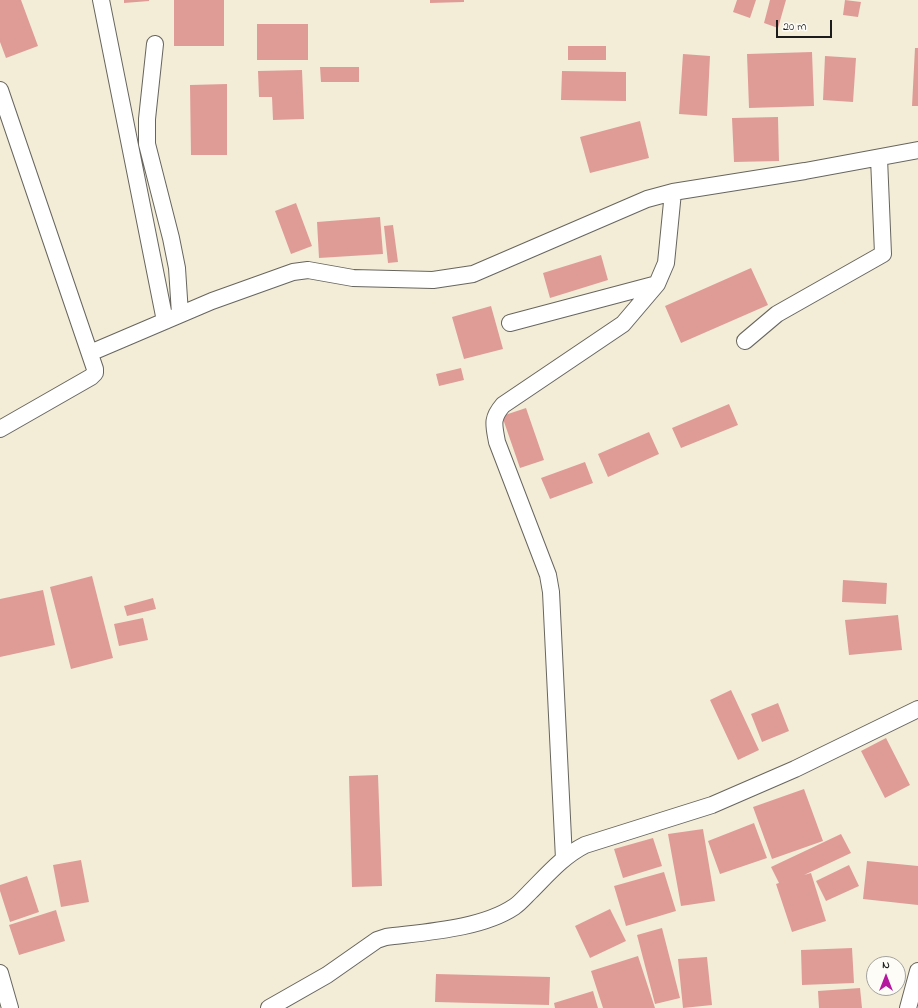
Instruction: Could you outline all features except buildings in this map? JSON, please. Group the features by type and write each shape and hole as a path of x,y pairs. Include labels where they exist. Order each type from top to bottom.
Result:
{"street":[{"path":"101,0 165,321"},
{"path":"155,44 147,119 147,144 171,238 177,268 180,314"},
{"path":"0,90 96,369 95,373 91,377 0,429"},
{"path":"90,353 212,301 293,272 308,270 353,278 433,280 473,274 647,199 673,192 879,158 918,150"},
{"path":"745,341 777,314 883,254 879,158"},
{"path":"564,859 548,575 496,442 494,426 496,414 503,405 623,324 657,284 666,263 673,192"},
{"path":"510,323 657,284"},
{"path":"269,1008 327,975 377,940 386,937 465,926 491,918 514,907 574,850 585,845 712,805 795,769 918,709"},
{"path":"908,1008 918,971"},
{"path":"0,974 10,1008"}]}
